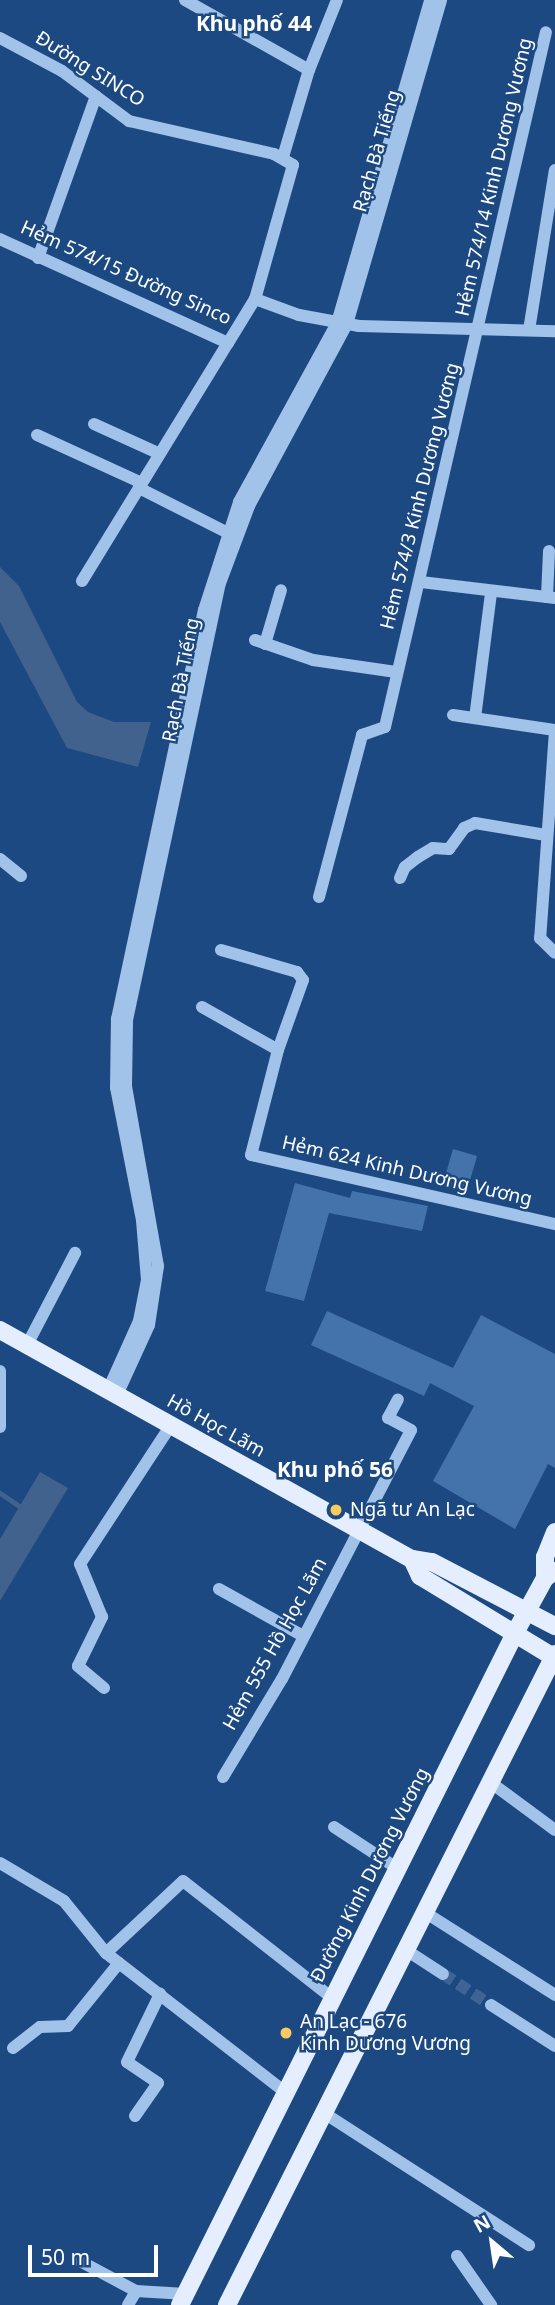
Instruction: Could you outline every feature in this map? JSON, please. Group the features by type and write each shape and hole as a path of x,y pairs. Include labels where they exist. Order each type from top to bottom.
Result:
{"main road":[{"name":"Hồ Học Lãm","path":"0,1330 412,1559 432,1562 527,1609 555,1626"},
{"name":"Đường Kinh Dương Vương","path":"183,2300 284,2091 527,1609 550,1575 545,1557 555,1532"},
{"name":"Hồ Học Lãm","path":"412,1559 421,1576 554,1656"},
{"path":"227,2305 554,1656"}],"street":[{"path":"185,0 309,70"},
{"path":"283,158 309,70 337,0"},
{"name":"Rạch Bà Tiếng","path":"113,1392 139,1321 148,1280 142,1220 116,1088 117,1019 204,610 226,532 342,324 430,0"},
{"name":"Rạch Bà Tiếng","path":"113,1392 149,1325 158,1281 153,1218 127,1087 130,999 227,561 249,506 342,324 441,0"},
{"name":"Hẻm 574/14 Kinh Dương Vương","path":"480,329 546,32"},
{"name":"Đường SINCO","path":"0,38 62,71 129,121 283,158"},
{"path":"38,258 96,96"},
{"name":"Hẻm 574/15 Đường Sinco","path":"0,239 228,343 255,299 293,165 283,158"},
{"path":"528,330 555,170"},
{"path":"255,299 342,324 555,331"},
{"name":"Hẻm 574/3 Kinh Dương Vương","path":"319,897 362,735 385,727 480,329"},
{"path":"82,581 228,343"},
{"path":"94,424 160,454"},
{"path":"37,435 140,485 226,532"},
{"path":"421,582 491,593 551,598 549,551"},
{"path":"281,590 260,642 313,660 397,672"},
{"path":"475,718 491,593"},
{"path":"453,715 555,731 540,938 555,953"},
{"path":"400,878 411,862 433,848 449,849 464,828 475,822 546,835"},
{"path":"0,859 21,876"},
{"path":"202,1007 278,1051 302,978 222,950"},
{"name":"Hẻm 624 Kinh Dương Vương","path":"278,1051 251,1155 555,1224"},
{"path":"27,1345 75,1253"},
{"path":"0,1371 0,1427"},
{"name":"Hẻm 555 Hồ Học Lãm","path":"223,1776 303,1636 411,1430 388,1418 398,1399"},
{"path":"104,1688 78,1666 102,1617 80,1564 171,1425"},
{"path":"219,1589 303,1636"},
{"path":"490,1782 555,1830"},
{"path":"334,1827 397,1868"},
{"path":"0,1863 64,1901 106,1953 284,2091"},
{"path":"106,1953 183,1881 331,1997"},
{"path":"425,1913 555,1995"},
{"path":"406,1950 443,1974"},
{"path":"13,2048 40,2027 68,2026 119,1963"},
{"path":"135,2116 158,2083 127,2062 160,1994"},
{"path":"491,2005 555,2046"},
{"path":"324,2113 529,2245"},
{"path":"457,2256 491,2305"},
{"path":"80,2261 136,2291 183,2300"},
{"path":"128,2305 136,2291"}],"water":[{"path":"0,567 19,586 77,702 88,712 114,722 151,722 138,767 67,748 0,622"},
{"path":"40,1472 68,1488 0,1601 0,1539"}],"building":[{"path":"453,1149 477,1156 467,1191 443,1185"},
{"path":"295,1183 350,1198 352,1191 428,1206 422,1231 329,1213 304,1301 265,1291"},
{"path":"327,1311 453,1368 481,1315 555,1354 555,1468 548,1464 515,1529 433,1481 474,1406 430,1383 424,1396 311,1345"}],"waterway":[{"path":"0,1493 24,1509"}],"tunnel":[{"path":"443,1974 491,2005"}],"place":[{"name":"Ngã tư An Lạc","path":"336,1510"},
{"name":"An Lạc - 676 Kinh Dương Vương","path":"286,2033"}],"district":[{"name":"Khu phố 44","path":"254,23"},
{"name":"Khu phố 56","path":"335,1469"}]}
